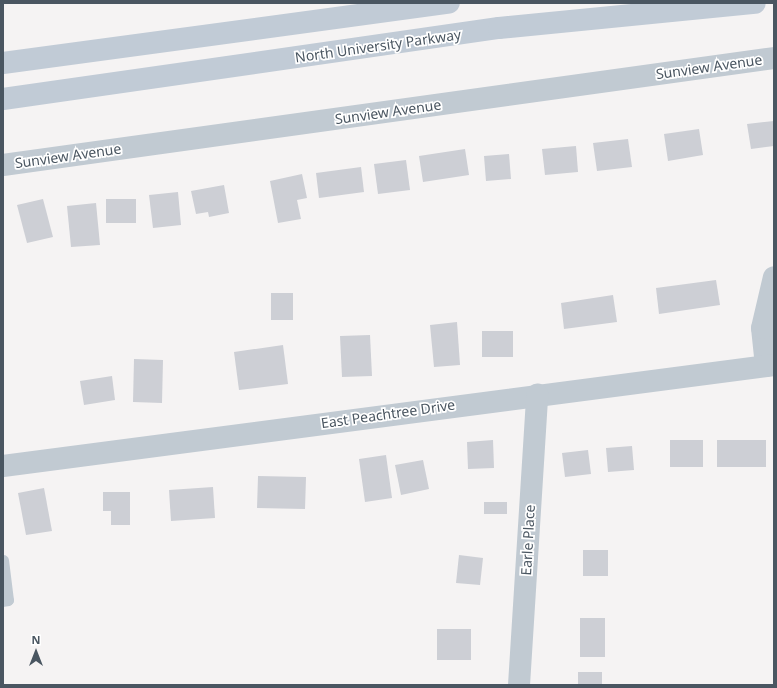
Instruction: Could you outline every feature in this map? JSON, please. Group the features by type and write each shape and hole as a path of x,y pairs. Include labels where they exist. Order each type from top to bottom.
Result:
{"main road":[{"path":"3,63 448,3"},
{"name":"North University Parkway","path":"3,99 499,28 755,3"}],"street":[{"name":"Sunview Avenue","path":"3,165 774,58"},
{"path":"770,366 762,328 774,277"},
{"name":"East Peachtree Drive","path":"3,466 537,395 770,366"},
{"name":"Earle Place","path":"519,685 537,395"}],"lane":[{"path":"3,560 8,600 3,601"}],"building":[{"path":"774,121 774,146 751,149 747,124"},
{"path":"699,129 703,155 668,161 664,134"},
{"path":"628,139 632,167 597,171 593,143"},
{"path":"576,146 578,172 545,175 542,149"},
{"path":"465,149 469,175 423,182 419,156"},
{"path":"509,154 511,179 486,181 484,156"},
{"path":"406,160 410,190 378,194 374,164"},
{"path":"361,167 364,192 319,198 316,173"},
{"path":"302,174 307,198 297,200 301,219 278,223 270,181"},
{"path":"224,185 229,213 209,217 208,212 196,214 191,191"},
{"path":"178,192 181,225 153,228 149,195"},
{"path":"43,199 53,237 27,243 17,205"},
{"path":"106,199 136,199 136,223 106,223"},
{"path":"96,203 100,245 71,247 67,206"},
{"path":"716,280 720,305 659,314 656,288"},
{"path":"271,293 293,293 293,320 271,320"},
{"path":"613,295 617,322 564,329 561,303"},
{"path":"457,322 460,365 434,367 430,325"},
{"path":"482,331 513,331 513,357 482,357"},
{"path":"370,335 372,376 342,377 340,336"},
{"path":"283,345 288,384 239,390 234,352"},
{"path":"134,359 163,360 162,403 133,402"},
{"path":"112,376 115,400 84,405 80,381"},
{"path":"493,440 494,468 468,469 467,442"},
{"path":"670,440 703,440 703,467 670,467"},
{"path":"717,440 766,440 766,467 717,467"},
{"path":"632,446 634,470 608,472 606,448"},
{"path":"588,450 591,474 565,477 562,453"},
{"path":"386,455 392,498 365,502 359,459"},
{"path":"423,460 429,489 401,495 395,465"},
{"path":"258,476 306,477 305,509 257,508"},
{"path":"213,487 215,518 171,521 169,490"},
{"path":"44,488 52,531 26,535 18,493"},
{"path":"103,492 130,492 130,525 111,525 111,511 103,511"},
{"path":"484,502 507,502 507,514 484,514"},
{"path":"583,550 608,550 608,576 583,576"},
{"path":"459,555 483,558 480,585 456,583"},
{"path":"580,618 605,618 605,657 580,657"},
{"path":"437,629 471,629 471,660 437,660"},
{"path":"578,672 602,672 602,685 578,685"}]}
